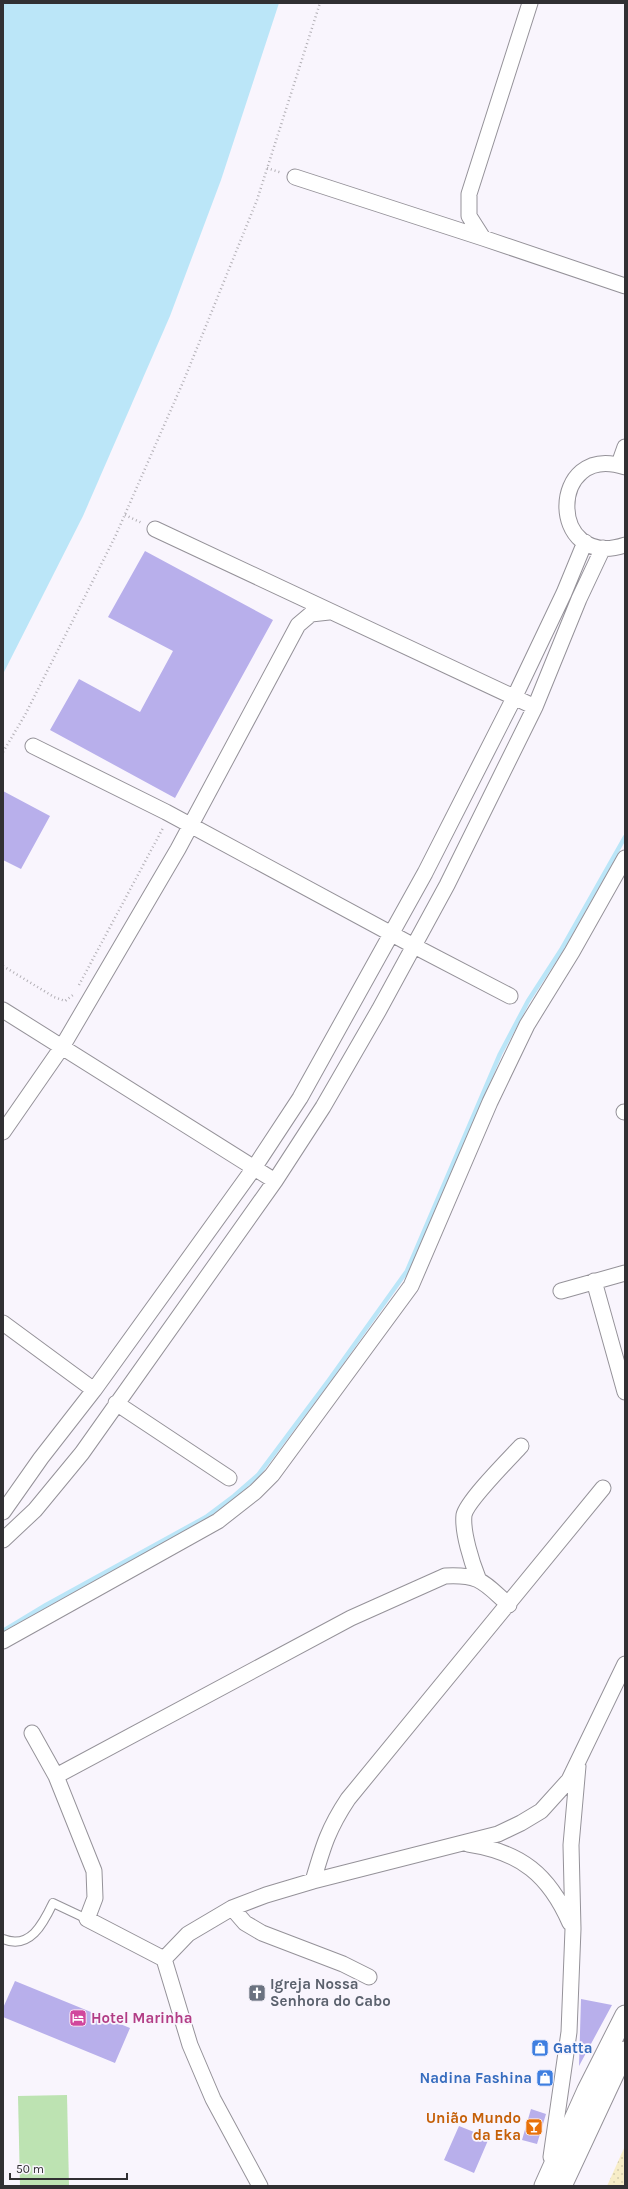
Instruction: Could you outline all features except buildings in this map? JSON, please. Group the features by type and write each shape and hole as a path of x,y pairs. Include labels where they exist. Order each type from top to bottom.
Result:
{"street":[{"path":"483,238 469,216 469,194 530,3"},
{"path":"294,177 625,286"},
{"path":"625,447 622,465 605,463 592,466 581,473 572,483 567,495 565,508 568,522 575,533 585,542 603,548 614,548 625,545"},
{"path":"155,529 329,612 535,707"},
{"path":"3,1512 41,1458 94,1390 254,1168 300,1098 425,873 514,698 564,593 585,542"},
{"path":"3,1540 35,1510 82,1453 116,1403 275,1182 323,1108 451,878 535,707 579,599 603,548"},
{"path":"3,1132 62,1046 191,825 298,625 311,614 329,612"},
{"path":"33,746 191,825 414,946 510,996"},
{"path":"3,1641 218,1520 255,1492 272,1475 411,1286 490,1102 527,1025 572,952 625,858"},
{"path":"3,1010 275,1182"},
{"path":"561,1292 625,1273"},
{"path":"594,1281 625,1392"},
{"path":"3,1323 94,1390"},
{"path":"116,1403 229,1478"},
{"path":"478,1578 464,1526 464,1514 471,1502 521,1446"},
{"path":"313,1881 324,1841 333,1822 348,1799 509,1605 603,1488"},
{"path":"56,1776 351,1618 445,1576 461,1575 478,1578 509,1605"},
{"path":"164,1959 188,1934 232,1908 313,1881 498,1834 522,1823 541,1811 568,1780 625,1664"},
{"path":"32,1733 56,1776 95,1876 96,1898 87,1919 164,1959 190,2045 213,2099 260,2186"},
{"path":"551,2184 569,2032 572,1929 572,1845 578,1759"},
{"path":"458,1843 500,1850 518,1858 548,1884 557,1898 572,1929"},
{"path":"232,1908 245,1923 262,1933 343,1964 369,1977"},
{"path":"551,2184 587,2090 625,2015"},
{"path":"551,2184 625,2051"}],"lane":[{"path":"3,1939 23,1941 34,1935 43,1925 52,1903 87,1919"}],"path":[{"path":"3,752 25,715 115,537 184,380 257,200 320,3"},
{"path":"3,966 54,997 65,1001 73,996 170,814"}],"sand":[{"path":"625,2146 625,2186 607,2186"}],"green space":[{"path":"67,2095 69,2186 20,2186 18,2096"}],"water":[{"path":"3,3 279,3 221,180 170,316 83,516 3,674"}],"waterway":[{"path":"3,1631 46,1605 206,1517 234,1496 258,1475 329,1380 407,1271 500,1054 528,1001 561,950 625,837"}],"place":[{"name":"Igreja Nossa Senhora do Cabo","path":"257,1993"},
{"name":"Hotel Marinha","path":"78,2018"},
{"name":"Gatta","path":"540,2048"},
{"name":"Nadina Fashina","path":"545,2078"},
{"name":"União Mundo da Eka","path":"534,2127"}]}
